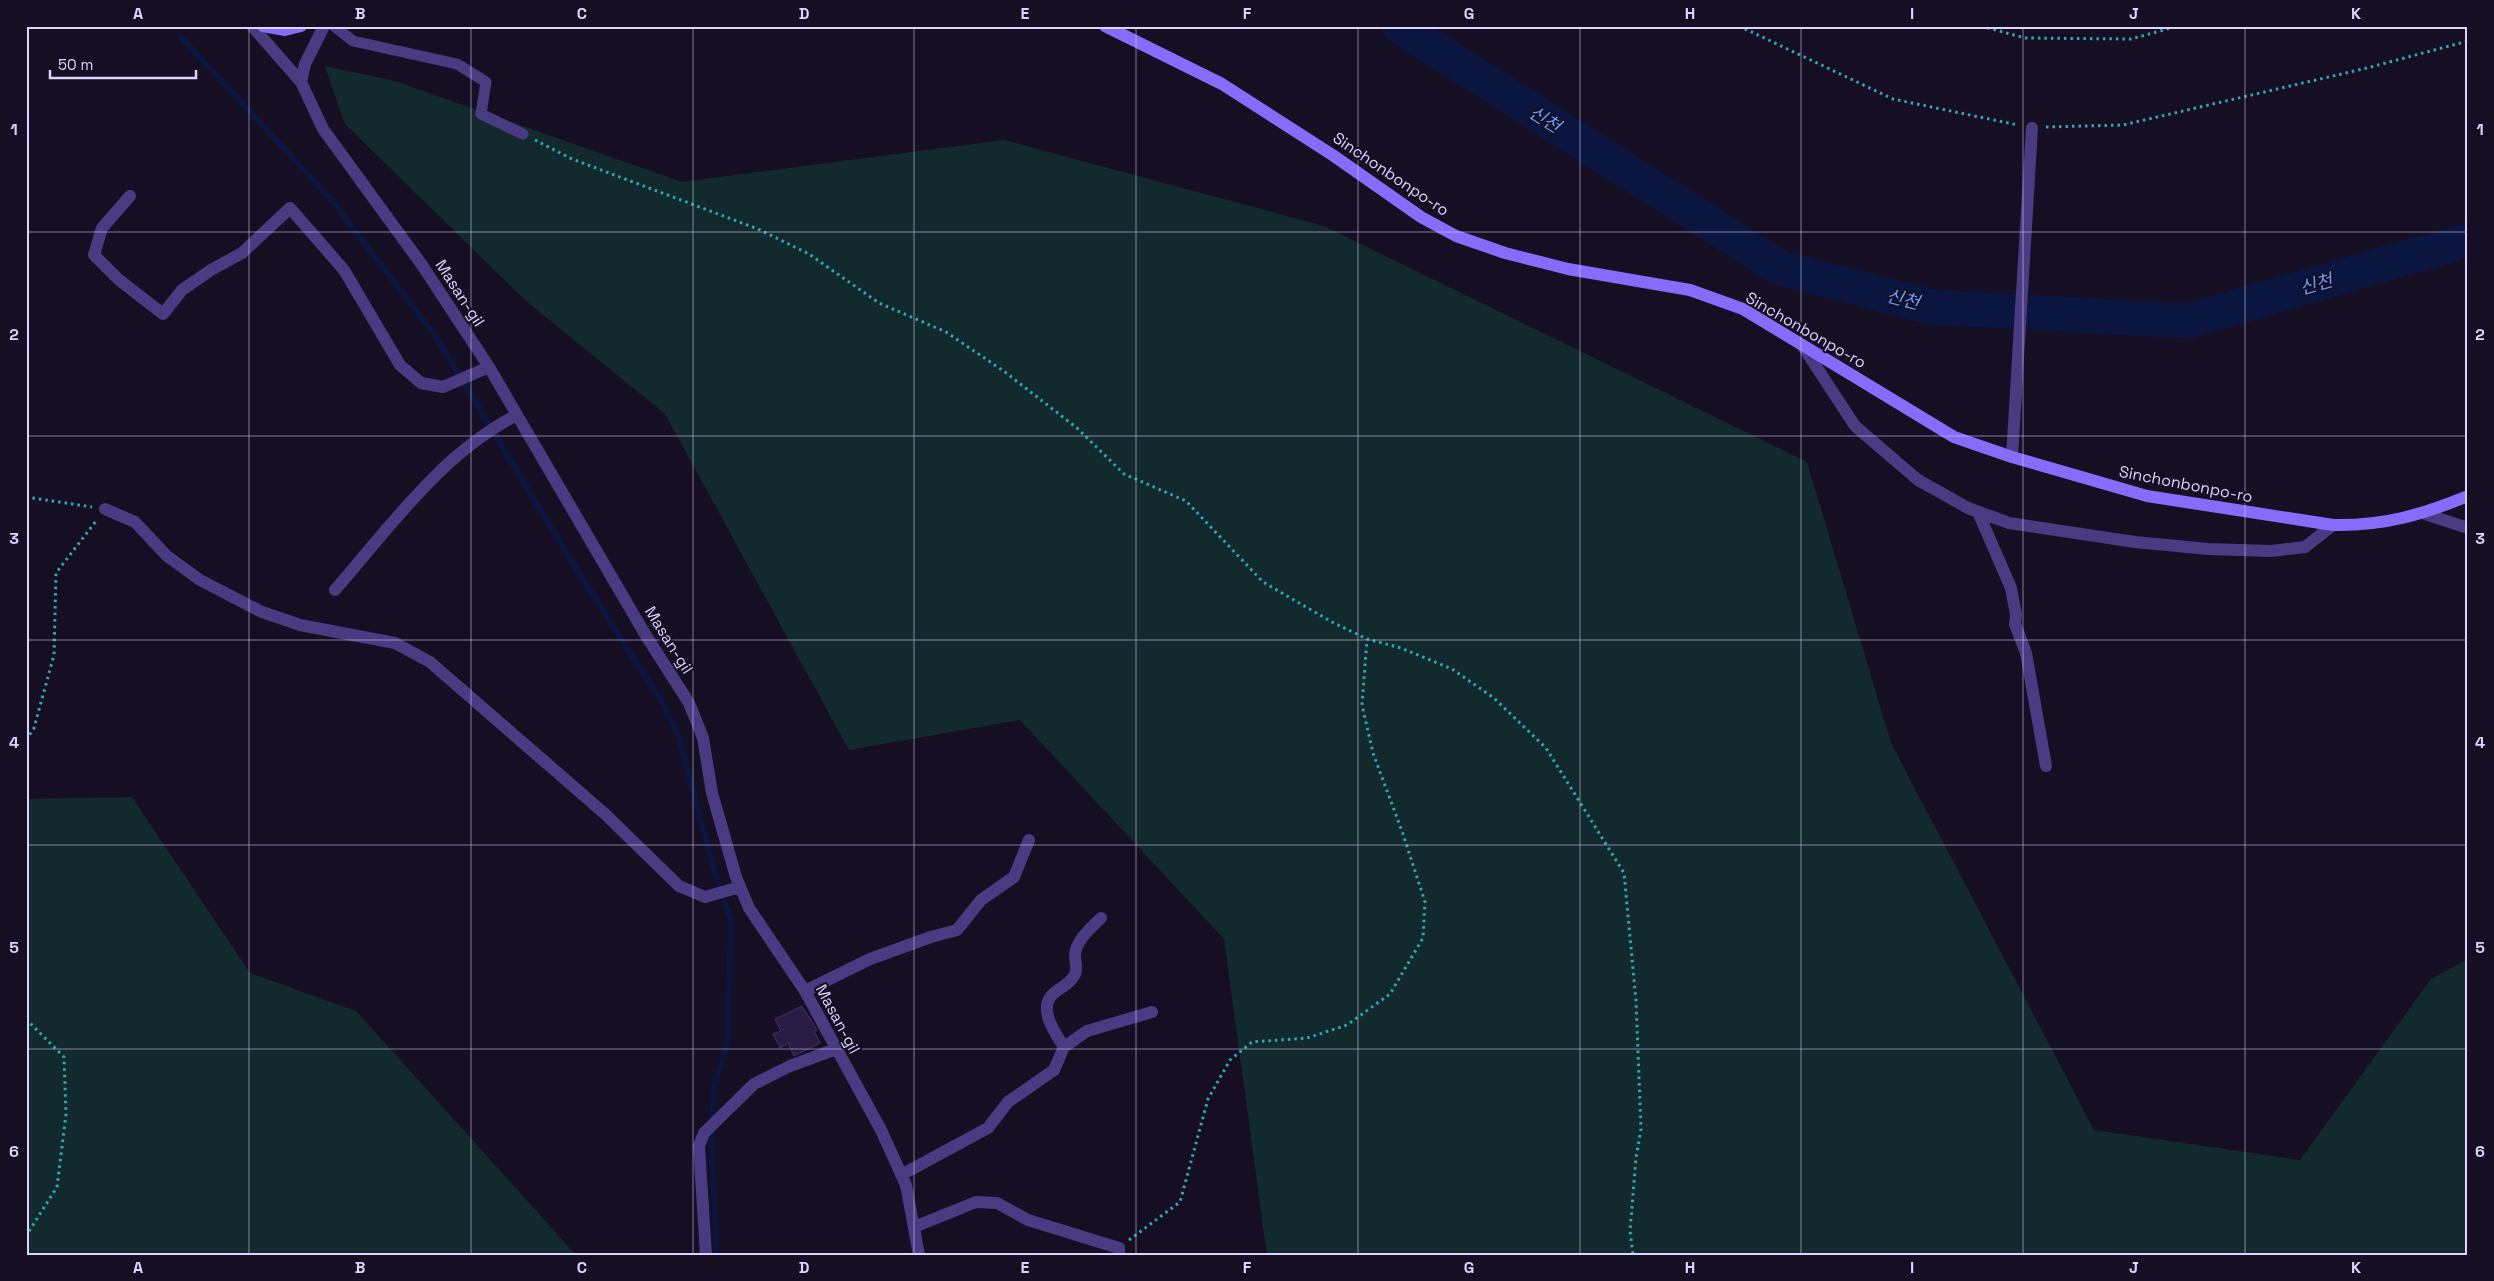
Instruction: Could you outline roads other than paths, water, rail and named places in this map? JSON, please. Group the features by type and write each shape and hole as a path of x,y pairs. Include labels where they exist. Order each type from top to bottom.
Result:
{"main road":[{"path":"263,26 285,30 301,26"},
{"name":"Sinchonbonpo-ro","path":"1105,26 1222,84 1334,156 1421,217 1456,236 1505,253 1568,269 1690,290 1743,309 1954,437 2012,457 2147,496 2333,525 2364,526 2425,514 2468,496"}],"street":[{"name":"Masan-gil","path":"252,26 301,82 323,130 422,265 490,367 516,415 645,634 689,703 703,738 712,793 740,887 762,931 804,991 881,1130 906,1185 919,1255"},
{"path":"301,82 305,64 324,26"},
{"path":"2012,457 2013,413 2032,128"},
{"path":"130,196 102,228 94,255 118,279 163,314 182,290 211,270 242,253 290,208 344,270 400,365 421,383 443,387 490,367"},
{"path":"1802,345 1856,426 1918,480 1968,508 2009,523 2135,542 2208,549 2271,551 2304,547 2333,525"},
{"path":"335,590 428,484 474,440 516,415"},
{"path":"105,509 135,522 167,556 200,580 262,612 300,625 395,642 430,662 605,814 679,886 705,897 740,887"},
{"path":"1978,512 2012,588 2016,615 2015,624 2026,653 2046,766"},
{"path":"2425,514 2468,528"},
{"path":"804,991 870,959 931,937 957,930 981,900 1014,877 1029,840"},
{"path":"1064,1047 1050,1024 1047,1011 1051,996 1069,983 1076,973 1075,953 1084,935 1101,918"},
{"path":"902,1175 988,1128 1008,1102 1054,1070 1064,1047 1087,1031 1152,1012"},
{"path":"706,1255 700,1146 704,1133 754,1084 790,1066 836,1048"},
{"path":"914,1227 976,1202 997,1203 1028,1220 1119,1251"}],"lane":[{"path":"334,26 353,41 458,64 486,82 481,114 523,134"}],"waterway":[{"name":"신천","path":"1399,26 1780,268 1932,307 2188,321 2468,240"},
{"path":"181,37 329,197 435,335 573,564 662,702 678,734 714,870 731,921 727,1046 713,1089 712,1156 717,1255"}]}
